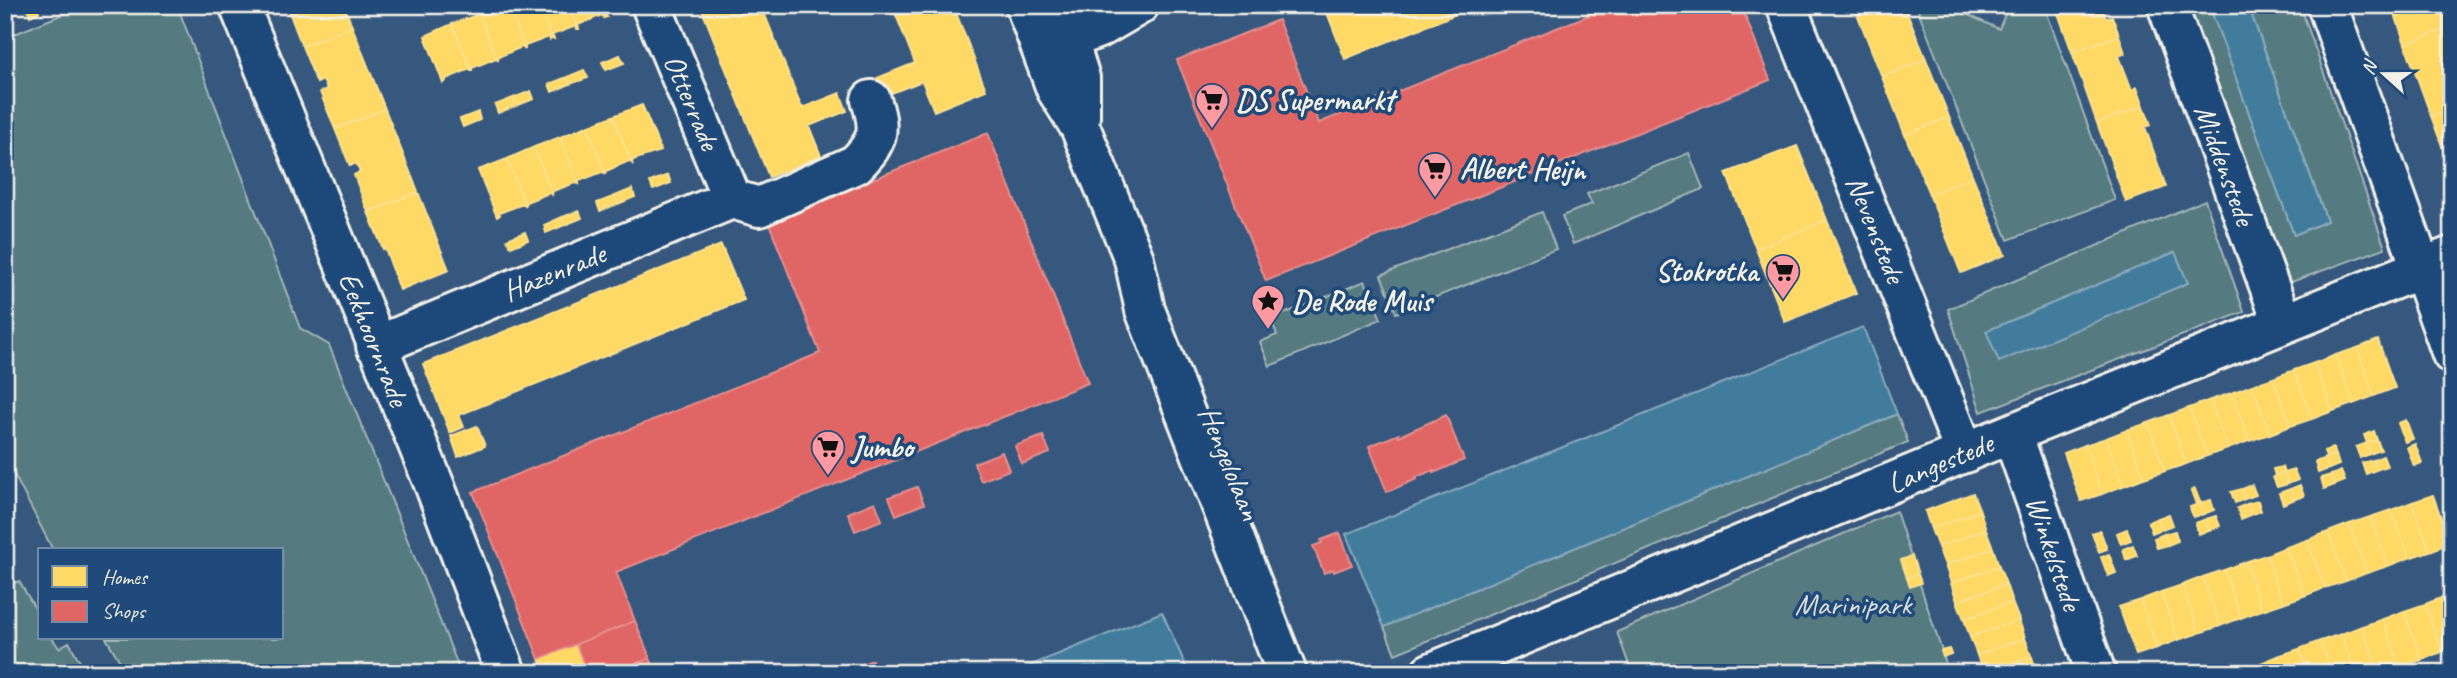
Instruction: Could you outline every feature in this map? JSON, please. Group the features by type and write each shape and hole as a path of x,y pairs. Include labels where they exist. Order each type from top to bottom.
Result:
{"street":[{"name":"Eekhoornrade","path":"239,5 434,484 506,673"},
{"name":"Otterrade","path":"651,5 732,199"},
{"path":"1050,16 1101,27 1139,5"},
{"name":"Nevenstede","path":"1786,5 1965,453"},
{"name":"Middenstede","path":"2167,5 2283,324"},
{"path":"2327,5 2436,262 2452,354"},
{"name":"Hengelolaan","path":"1050,16 1056,89 1080,127 1134,259 1145,310 1287,673"},
{"path":"732,199 759,207 856,164 869,151 876,137 878,122 872,100"},
{"name":"Hazenrade","path":"376,346 732,199"},
{"name":"Hengelolaan","path":"1134,259 1167,303 1314,673"},
{"name":"Langestede","path":"1430,673 2436,262"},
{"name":"Winkelstede","path":"2012,433 2096,673"}],"green space":[{"path":"85,5 177,5 300,328 329,345 461,673 127,673 107,640 284,640 284,548 52,548 5,457 5,38"},
{"path":"1916,5 1960,5 1959,11 1999,29 2009,5 2044,5 2115,200 2008,240"},
{"path":"2186,5 2209,5 2294,235 2327,221 2248,5 2300,5 2385,248 2286,284"},
{"path":"1689,153 1703,189 1573,244 1562,216 1592,204 1587,194"},
{"path":"2205,200 2244,312 1981,412 1948,309"},
{"path":"1542,212 1556,249 1396,313 1381,275"},
{"path":"1365,281 1381,319 1270,366 1260,342 1277,335 1271,319"},
{"path":"1897,414 1908,442 1395,654 1384,627"},
{"name":"Marinipark","path":"1896,511 1949,673 1632,673 1617,632"},
{"path":"19,581 38,614 38,640 53,640 59,648 69,642 86,673 5,673 5,587"}],"water":[{"path":"2209,5 2248,5 2327,221 2294,235"},
{"path":"2175,252 2188,283 1999,362 1986,331"},
{"path":"1863,327 1897,414 1384,627 1346,534"},
{"path":"1162,612 1189,673 1012,673"}],"building: Homes":[{"path":"27,5 37,5 39,12 30,16"},
{"path":"293,5 344,5 352,26 302,46 288,9"},
{"path":"500,5 509,5 525,50 522,47 498,57 498,61 479,14"},
{"path":"509,5 538,5 552,39 549,37 525,46 525,50"},
{"path":"538,5 569,5 579,29 576,26 552,35 552,39"},
{"path":"569,5 601,5 607,17 602,15 578,25 579,29"},
{"path":"700,5 761,5 802,108 840,93 847,111 809,126 821,156 769,177"},
{"path":"892,5 953,5 986,90 934,111 922,81 884,96 877,78 915,63"},
{"path":"1324,5 1478,5 1345,59"},
{"path":"1854,5 1885,5 1858,16"},
{"path":"1885,5 1904,5 1926,59 1882,77 1858,16"},
{"path":"2055,5 2101,5 2106,18 2112,16 2119,35 2072,52"},
{"path":"2392,5 2441,5 2449,28 2405,44"},
{"path":"479,14 498,61 496,58 472,68 472,71 452,24"},
{"path":"452,24 472,71 470,69 446,79 443,83 425,36"},
{"path":"352,26 385,109 335,129 320,92 327,89 323,80 317,83 302,46"},
{"path":"2449,28 2452,34 2452,108 2431,116 2405,44"},
{"path":"2119,35 2125,53 2119,56 2132,90 2137,87 2144,106 2097,123 2072,52"},
{"path":"620,55 624,63 606,70 602,62"},
{"path":"1926,59 1949,117 1905,135 1882,77"},
{"path":"584,70 588,78 570,84 567,77"},
{"path":"567,77 570,84 552,92 549,84"},
{"path":"531,91 534,99 516,106 513,98"},
{"path":"513,98 516,106 498,113 495,105"},
{"path":"642,105 661,151 633,160 632,163 613,116"},
{"path":"2144,106 2151,125 2145,127 2166,187 2126,202 2097,123"},
{"path":"2452,108 2452,173 2431,116"},
{"path":"385,109 418,192 368,212 354,175 360,172 356,163 350,166 335,129"},
{"path":"478,112 480,120 463,127 460,119"},
{"path":"613,116 632,163 629,161 605,173 587,126"},
{"path":"1949,117 1973,177 1929,194 1905,135"},
{"path":"587,126 605,173 579,181 579,184 560,137"},
{"path":"560,137 579,184 553,191 552,194 534,147"},
{"path":"1797,146 1827,220 1756,249 1726,173"},
{"path":"534,147 552,194 526,202 525,205 507,159"},
{"path":"507,159 525,205 499,213 497,217 478,170"},
{"path":"668,175 671,183 653,190 650,182"},
{"path":"1973,177 2005,255 1961,273 1929,194"},
{"path":"632,189 635,197 618,204 615,196"},
{"path":"418,192 449,270 400,290 368,212"},
{"path":"615,196 618,204 600,211 597,203"},
{"path":"579,211 582,218 565,225 562,217"},
{"path":"562,217 565,225 546,233 544,225"},
{"path":"1827,220 1856,293 1785,322 1756,249"},
{"path":"525,232 528,240 511,247 507,239"},
{"path":"721,245 744,300 459,415 464,427 450,433 423,364"},
{"path":"2378,340 2395,388 2374,396 2357,348"},
{"path":"2357,348 2374,396 2353,404 2336,355"},
{"path":"2336,355 2353,404 2333,411 2314,363"},
{"path":"2314,363 2333,411 2312,419 2294,370"},
{"path":"2294,370 2312,419 2291,426 2273,378"},
{"path":"2273,378 2291,426 2270,434 2252,385"},
{"path":"2252,385 2270,434 2249,441 2231,393"},
{"path":"2231,393 2249,441 2228,449 2210,400"},
{"path":"2210,400 2228,449 2207,456 2189,408"},
{"path":"2189,408 2207,456 2186,464 2169,415"},
{"path":"2169,415 2186,464 2165,471 2148,423"},
{"path":"2406,420 2413,439 2405,442 2398,423"},
{"path":"2148,423 2165,471 2144,478 2127,430"},
{"path":"477,426 485,446 458,457 451,436"},
{"path":"2127,430 2144,478 2123,486 2106,438"},
{"path":"2374,431 2377,440 2367,443 2364,435"},
{"path":"2106,438 2123,486 2102,494 2085,445"},
{"path":"2377,440 2381,450 2370,454 2367,443"},
{"path":"2367,443 2370,454 2360,458 2356,447"},
{"path":"2415,444 2422,463 2414,466 2407,447"},
{"path":"2085,445 2102,494 2081,501 2064,453"},
{"path":"2333,448 2335,454 2326,457 2324,451"},
{"path":"2336,455 2339,465 2329,469 2325,458"},
{"path":"2383,456 2387,466 2376,470 2373,460"},
{"path":"2325,458 2329,469 2318,473 2315,462"},
{"path":"2373,460 2376,470 2366,474 2362,463"},
{"path":"2282,467 2284,473 2275,476 2273,469"},
{"path":"2294,470 2298,480 2288,484 2284,473"},
{"path":"2341,471 2345,481 2335,485 2331,475"},
{"path":"2284,473 2288,484 2277,487 2273,477"},
{"path":"2331,475 2335,485 2324,489 2321,478"},
{"path":"2252,485 2256,495 2245,499 2242,489"},
{"path":"2300,485 2304,496 2293,500 2290,489"},
{"path":"2195,489 2200,502 2196,504 2191,491"},
{"path":"2242,489 2245,499 2235,503 2231,492"},
{"path":"2290,489 2293,500 2283,504 2279,493"},
{"path":"1973,493 1980,511 1931,529 1925,511"},
{"path":"2433,495 2450,543 2430,551 2412,502"},
{"path":"2211,500 2214,510 2204,514 2200,503"},
{"path":"2258,501 2261,511 2251,515 2247,504"},
{"path":"2412,502 2430,551 2409,558 2391,510"},
{"path":"2200,503 2204,514 2193,517 2190,507"},
{"path":"2247,504 2251,515 2241,519 2237,508"},
{"path":"2391,510 2409,558 2388,566 2370,517"},
{"path":"1980,511 1986,529 1938,547 1931,529"},
{"path":"2169,514 2173,525 2162,529 2158,518"},
{"path":"2216,516 2220,526 2209,530 2206,519"},
{"path":"2370,517 2388,566 2367,573 2349,524"},
{"path":"2158,518 2162,529 2152,533 2148,522"},
{"path":"2206,519 2209,530 2199,534 2195,523"},
{"path":"2349,524 2367,573 2346,581 2328,532"},
{"path":"1986,529 1993,548 1945,565 1938,547"},
{"path":"2127,529 2131,540 2121,544 2117,533"},
{"path":"2100,530 2107,549 2099,552 2092,533"},
{"path":"2175,531 2178,541 2168,545 2164,534"},
{"path":"2328,532 2346,581 2325,588 2307,540"},
{"path":"2164,534 2168,545 2157,548 2154,538"},
{"path":"2307,540 2325,588 2304,596 2286,547"},
{"path":"2133,545 2137,556 2126,560 2123,549"},
{"path":"2286,547 2304,596 2283,603 2266,555"},
{"path":"1993,548 1999,566 1951,583 1945,565"},
{"path":"5,554 14,569 5,574"},
{"path":"2109,554 2116,573 2108,576 2101,557"},
{"path":"2266,555 2283,603 2262,610 2245,562"},
{"path":"1912,556 1918,574 1907,578 1901,560"},
{"path":"2245,562 2262,610 2241,618 2224,570"},
{"path":"1999,566 2006,584 1957,601 1951,583"},
{"path":"2224,570 2241,618 2220,626 2203,577"},
{"path":"1918,574 1921,583 1910,587 1907,578"},
{"path":"2203,577 2220,626 2199,633 2182,585"},
{"path":"2006,584 2012,602 1964,619 1957,601"},
{"path":"2182,585 2199,633 2178,640 2161,592"},
{"path":"2161,592 2178,640 2157,648 2140,600"},
{"path":"2452,594 2452,613 2446,596"},
{"path":"2446,596 2452,613 2452,648 2442,652 2425,604"},
{"path":"2140,600 2157,648 2136,655 2119,607"},
{"path":"2012,602 2019,620 1970,637 1964,619"},
{"path":"2425,604 2442,652 2422,660 2404,611"},
{"path":"2404,611 2422,660 2400,667 2383,619"},
{"path":"2383,619 2400,667 2379,673 2362,626"},
{"path":"2019,620 2025,638 1977,655 1970,637"},
{"path":"2362,626 2379,673 2355,673 2341,634"},
{"path":"2341,634 2355,673 2332,673 2320,641"},
{"path":"2025,638 2032,657 1983,673 1977,655"},
{"path":"2320,641 2332,673 2308,673 2299,649"},
{"path":"576,644 587,673 545,673 539,659"},
{"path":"1949,649 1951,654 1943,657 1941,651"},
{"path":"2299,649 2308,673 2284,673 2278,656"},
{"path":"2278,656 2284,673 2261,673 2258,664"},
{"path":"2032,657 2037,673 1985,673"},
{"path":"2258,664 2261,673 2236,671"}],"building: Shops":[{"path":"1614,5 1741,5 1770,80 1266,281 1177,60 1278,20 1319,123"},
{"path":"988,133 1088,383 616,572 635,621 539,659 473,492 820,353 768,221"},
{"path":"1446,415 1464,460 1434,473 1434,470 1416,477 1417,479 1387,492 1369,446"},
{"path":"1043,436 1050,453 1022,464 1015,446"},
{"path":"1002,452 1009,470 981,481 974,463"},
{"path":"917,487 924,504 896,515 889,497"},
{"path":"875,502 882,520 855,531 848,513"},
{"path":"1340,533 1352,565 1324,573 1313,546"},
{"path":"635,621 650,658 613,673 587,673 576,644"},
{"path":"650,658 656,673 613,673"},
{"path":"872,660 877,673 848,673 854,670 853,668"}],"place":[{"name":"DS Supermarkt","path":"1212,130"},
{"name":"Albert Heijn","path":"1435,199"},
{"name":"Stokrotka","path":"1783,301"},
{"name":"De Rode Muis","path":"1268,331"},
{"name":"Jumbo","path":"828,477"}]}
